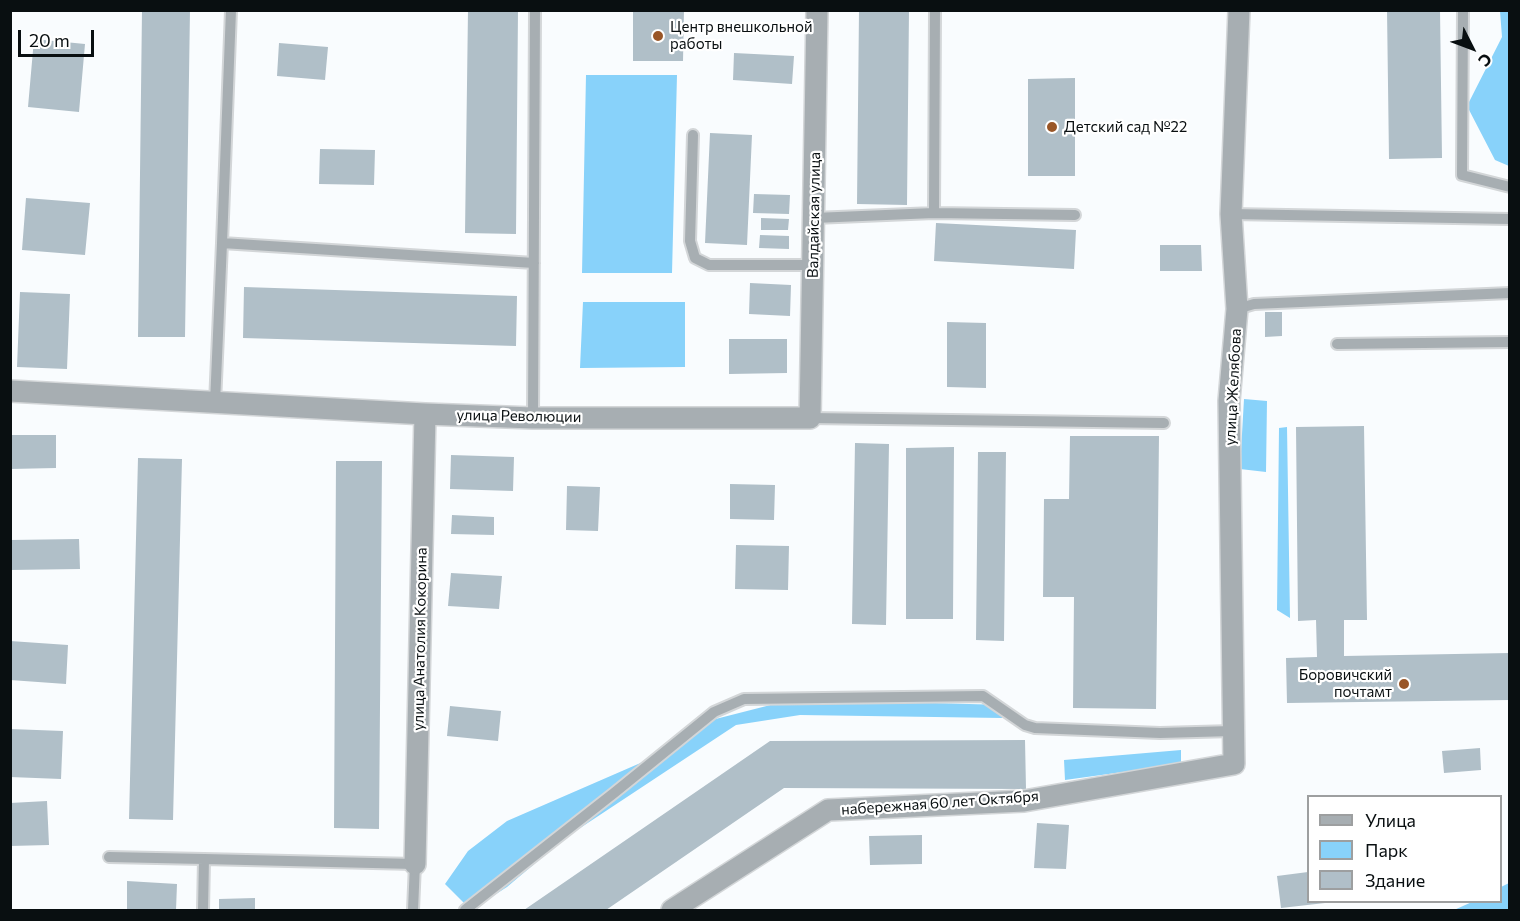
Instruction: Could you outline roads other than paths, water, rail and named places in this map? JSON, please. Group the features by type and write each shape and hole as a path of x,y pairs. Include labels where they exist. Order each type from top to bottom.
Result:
{"street":[{"name":"Валдайская улица","path":"810,418 817,10"},
{"name":"улица Желябова","path":"1234,764 1229,401 1237,309 1231,214 1239,10"},
{"name":"улица Революции","path":"10,391 533,418 810,418"},
{"name":"улица Анатолия Кокорина","path":"415,864 425,414"},
{"name":"набережная 60 лет Октября","path":"672,910 828,810 1024,801 1234,764"}],"lane":[{"path":"216,403 231,10"},
{"path":"533,418 535,10"},
{"path":"934,213 935,10"},
{"path":"1463,10 1462,175 1509,187"},
{"path":"693,135 690,241 695,258 709,265 813,265"},
{"path":"814,218 934,213 1075,215"},
{"path":"1231,214 1509,219 1509,213"},
{"path":"222,243 534,263"},
{"path":"1237,309 1254,304 1509,293"},
{"path":"1337,344 1509,342"},
{"name":"улица Революции","path":"810,418 1028,423 1164,423"},
{"path":"465,910 714,712 744,699 982,696 1025,725 1035,728 1160,733 1233,731"},
{"path":"109,857 415,864 413,910"},
{"path":"203,910 204,859"}],"place":[{"name":"Центр внешкольной работы","path":"658,36"},
{"name":"Детский сад №22","path":"1052,127"},
{"name":"Боровичский почтамт","path":"1404,684"}]}
